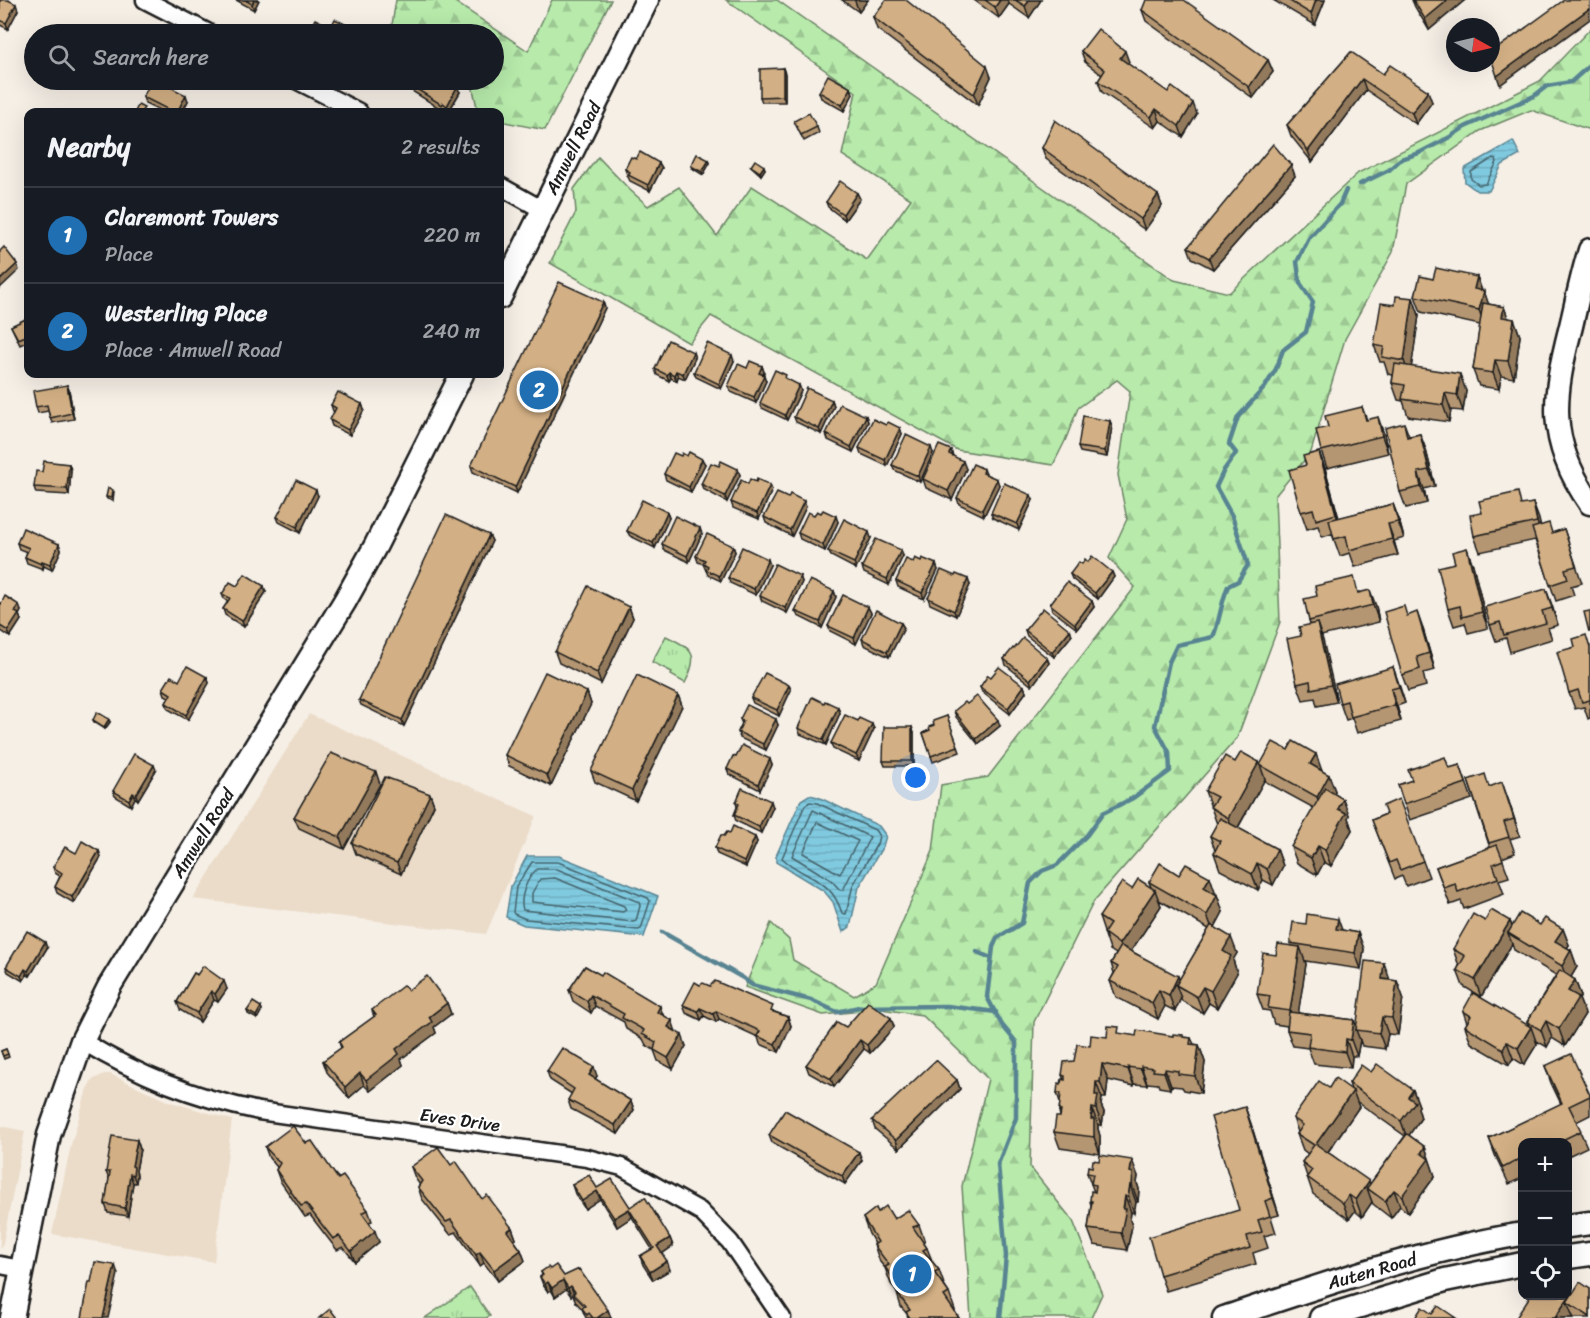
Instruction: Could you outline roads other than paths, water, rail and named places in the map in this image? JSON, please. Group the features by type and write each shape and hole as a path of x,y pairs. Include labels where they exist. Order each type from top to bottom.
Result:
{"main road":[{"name":"Amwell Road","path":"504,289 647,0"},
{"path":"1590,250 1560,368 1556,411 1557,429 1568,465 1590,502"},
{"name":"Amwell Road","path":"12,1318 11,1267 49,1135 82,1041 109,987 345,601 382,534 460,378"},
{"path":"1572,1225 1590,1222"},
{"name":"Auten Road","path":"1224,1318 1360,1273 1458,1246 1518,1235"},
{"path":"1572,1256 1590,1254"},
{"name":"Auten Road","path":"1321,1318 1445,1280 1518,1265"}],"street":[{"path":"145,0 192,24"},
{"path":"316,90 351,108"},
{"path":"504,188 543,210"},
{"name":"Eves Drive","path":"82,1041 105,1055 173,1088 226,1104 259,1111 566,1155 622,1167 700,1211 730,1242 782,1318"}],"water":[{"path":"1513,141 1520,155 1502,165 1489,191 1477,191 1465,182 1464,169"},
{"path":"809,795 818,797 879,826 886,836 883,846 859,887 850,927 843,932 833,902 824,891 776,862 776,856 801,800"},
{"path":"527,856 559,856 658,896 644,937 524,925 506,917 511,886"}],"waterway":[{"path":"1360,184 1389,170 1401,159 1419,153 1465,127 1534,96 1547,86 1571,82 1590,65"},
{"path":"1000,1318 1006,1256 998,1164 1016,1118 1016,1042 1002,1025 987,997 993,947 997,938 1022,923 1030,883 1042,871 1057,865 1087,835 1103,813 1133,798 1170,771 1169,752 1155,726 1169,662 1177,645 1213,637 1228,586 1238,581 1248,565 1232,516 1216,487 1236,453 1229,444 1238,417 1265,387 1276,369 1283,350 1306,332 1313,302 1300,283 1297,262 1309,238 1340,204 1346,190"},
{"path":"662,932 752,985 811,1000 837,1012 859,1007 947,1006 996,1012"},
{"path":"977,952 991,958"}],"place":[{"name":"Westerling Place","path":"539,390"},
{"name":"Claremont Towers","path":"912,1274"}]}
